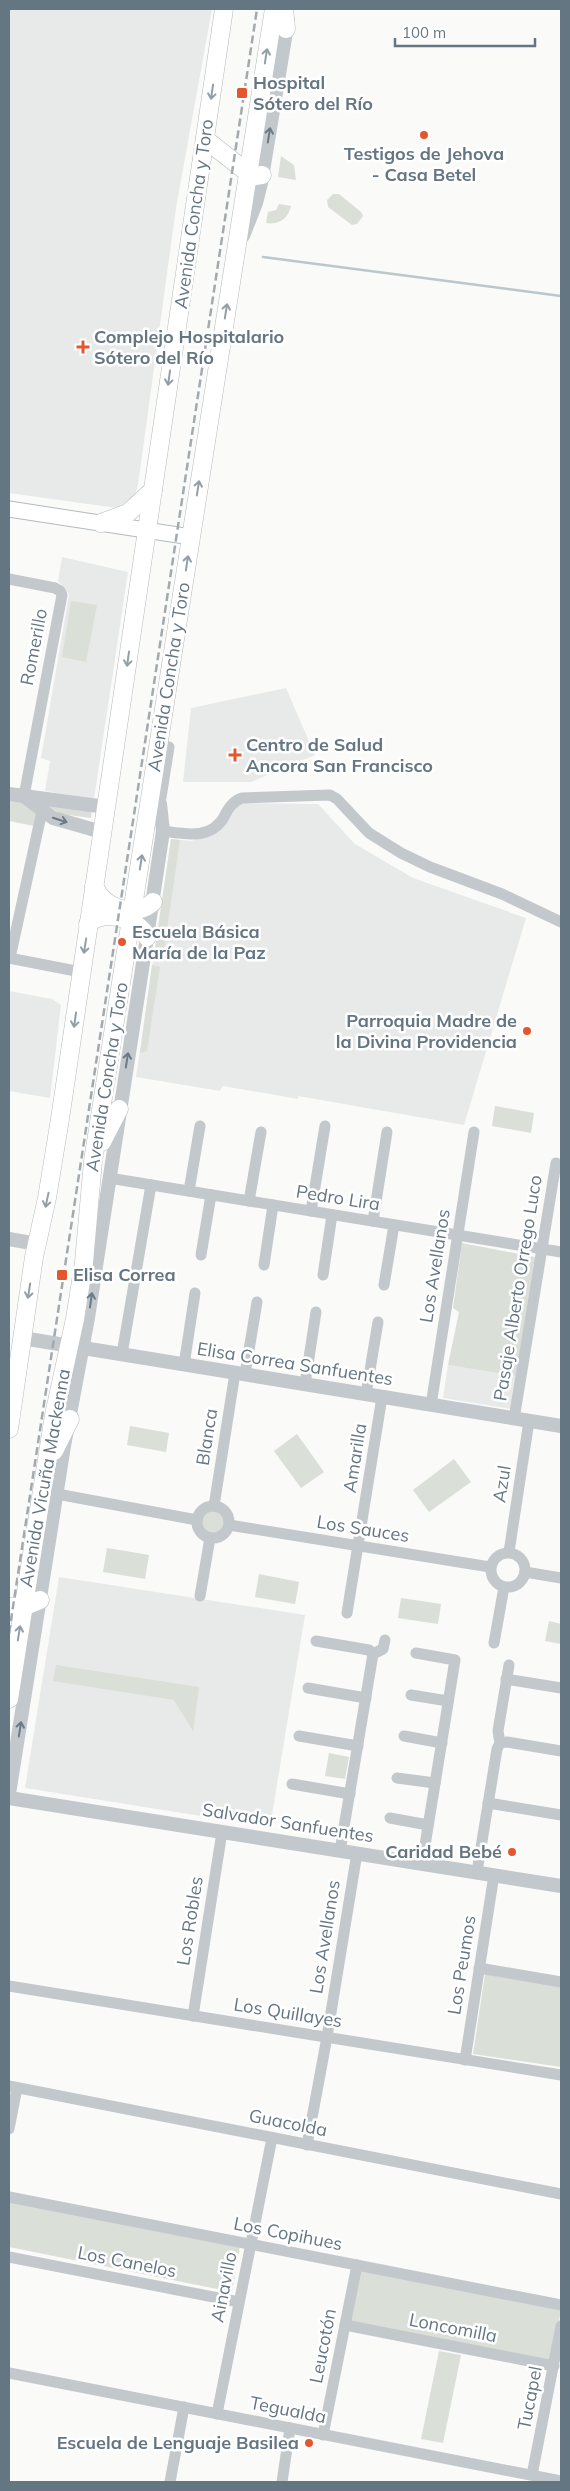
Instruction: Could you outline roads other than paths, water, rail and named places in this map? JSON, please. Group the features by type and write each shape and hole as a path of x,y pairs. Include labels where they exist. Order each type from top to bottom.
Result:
{"main road":[{"name":"Avenida Concha y Toro","path":"9,1429 37,1244 58,1137 224,9"},
{"name":"Avenida Concha y Toro","path":"76,1347 93,1161 132,916 157,776 164,715 233,262 255,174 274,9"},
{"path":"284,9 286,29"},
{"path":"205,140 255,174"},
{"path":"101,523 128,513 153,490"},
{"path":"9,509 191,537"},
{"path":"164,715 169,747"},
{"path":"157,776 160,804"},
{"path":"94,886 101,899 132,916 147,937"},
{"path":"88,924 103,916 132,916 153,902"},
{"path":"93,1161 119,1109"},
{"name":"Avenida Vicuña Mackenna","path":"9,1699 16,1607 45,1470 76,1347"},
{"path":"45,1470 70,1419"},
{"path":"16,1607 40,1600"}],"street":[{"path":"255,174 290,9"},
{"name":"Romerillo","path":"9,579 55,588 61,592 24,796"},
{"path":"157,776 169,747"},
{"path":"9,794 106,806"},
{"path":"163,831 194,834 206,833 216,827 230,806 242,798 330,795 337,799 369,833 401,853 430,867 502,894 561,922"},
{"path":"24,796 42,811 58,820 102,832"},
{"path":"9,1796 70,1419 76,1347 109,1178 153,902 163,831 160,804"},
{"path":"42,811 9,958 81,972"},
{"path":"189,1191 200,1126"},
{"path":"311,1211 325,1126"},
{"path":"249,1201 261,1132"},
{"path":"373,1222 387,1132"},
{"name":"Los Avellanos","path":"431,1405 474,1132"},
{"name":"Pasaje Alberto Orrego Luco","path":"514,1419 556,1163"},
{"name":"Pedro Lira","path":"109,1178 561,1252"},
{"path":"122,1354 151,1185"},
{"path":"202,1255 211,1195"},
{"path":"264,1265 273,1205"},
{"path":"323,1275 332,1215"},
{"path":"384,1285 394,1225"},
{"path":"9,1239 37,1244"},
{"path":"184,1365 195,1293"},
{"name":"Blanca","path":"214,1506 240,1374 257,1302"},
{"path":"305,1384 316,1312"},
{"path":"366,1394 378,1322"},
{"name":"Elisa Correa Sanfuentes","path":"22,1338 561,1426"},
{"name":"Amarilla","path":"347,1613 382,1397"},
{"name":"Azul","path":"509,1552 529,1421"},
{"path":"57,1494 197,1520"},
{"path":"214,1506 226,1512 229,1525 224,1534 210,1538 202,1533 197,1520 201,1511 214,1506"},
{"name":"Los Sauces","path":"229,1525 490,1567"},
{"path":"200,1596 210,1538"},
{"path":"509,1552 519,1556 524,1562 525,1572 522,1581 515,1586 504,1587 494,1581 490,1567 498,1556 509,1552"},
{"path":"525,1572 561,1578"},
{"path":"494,1642 504,1587"},
{"path":"373,1654 383,1649 386,1640"},
{"path":"316,1641 369,1650 373,1654"},
{"path":"340,1850 373,1654"},
{"path":"416,1654 455,1660 422,1864"},
{"path":"477,1872 497,1749 500,1743 498,1731 509,1665"},
{"path":"506,1679 561,1688"},
{"path":"308,1688 366,1698"},
{"path":"411,1695 448,1701"},
{"path":"299,1736 358,1746"},
{"path":"404,1736 442,1742"},
{"path":"500,1743 507,1742 561,1751"},
{"path":"397,1778 435,1783"},
{"path":"292,1784 350,1794"},
{"name":"Salvador Sanfuentes","path":"9,1796 561,1886"},
{"path":"488,1803 561,1815"},
{"path":"390,1818 428,1825"},
{"name":"Los Robles","path":"192,2016 222,1832"},
{"name":"Los Avellanos","path":"307,2144 327,2037 357,1853"},
{"name":"Los Peumos","path":"465,2060 494,1875"},
{"path":"479,1968 561,1982"},
{"name":"Los Quillayes","path":"9,1986 561,2075"},
{"path":"9,2129 13,2087"},
{"name":"Guacolda","path":"13,2087 561,2194"},
{"name":"Ainavillo","path":"217,2414 272,2138"},
{"name":"Los Copihues","path":"9,2196 561,2305"},
{"name":"Los Canelos","path":"9,2257 239,2302"},
{"name":"Leucotón","path":"324,2435 356,2265"},
{"name":"Loncomilla","path":"345,2325 554,2366"},
{"name":"Tucapel","path":"532,2475 561,2326"},
{"name":"Tegualda","path":"9,2372 561,2481"},
{"path":"170,2482 184,2407"},
{"path":"282,2482 290,2428"}],"waterway":[{"path":"263,257 561,296"}],"railway":[{"path":"9,1633 257,9"}],"place":[{"name":"Hospital Sótero del Río","path":"242,93"},
{"name":"Testigos de Jehova - Casa Betel","path":"424,135"},
{"name":"Complejo Hospitalario Sótero del Río","path":"83,347"},
{"name":"Centro de Salud Ancora San Francisco","path":"235,755"},
{"name":"Escuela Básica María de la Paz","path":"122,942"},
{"name":"Parroquia Madre de la Divina Providencia","path":"527,1031"},
{"name":"Elisa Correa","path":"62,1275"},
{"name":"Caridad Bebé","path":"512,1852"},
{"name":"Escuela de Lenguaje Basilea","path":"309,2443"}]}
